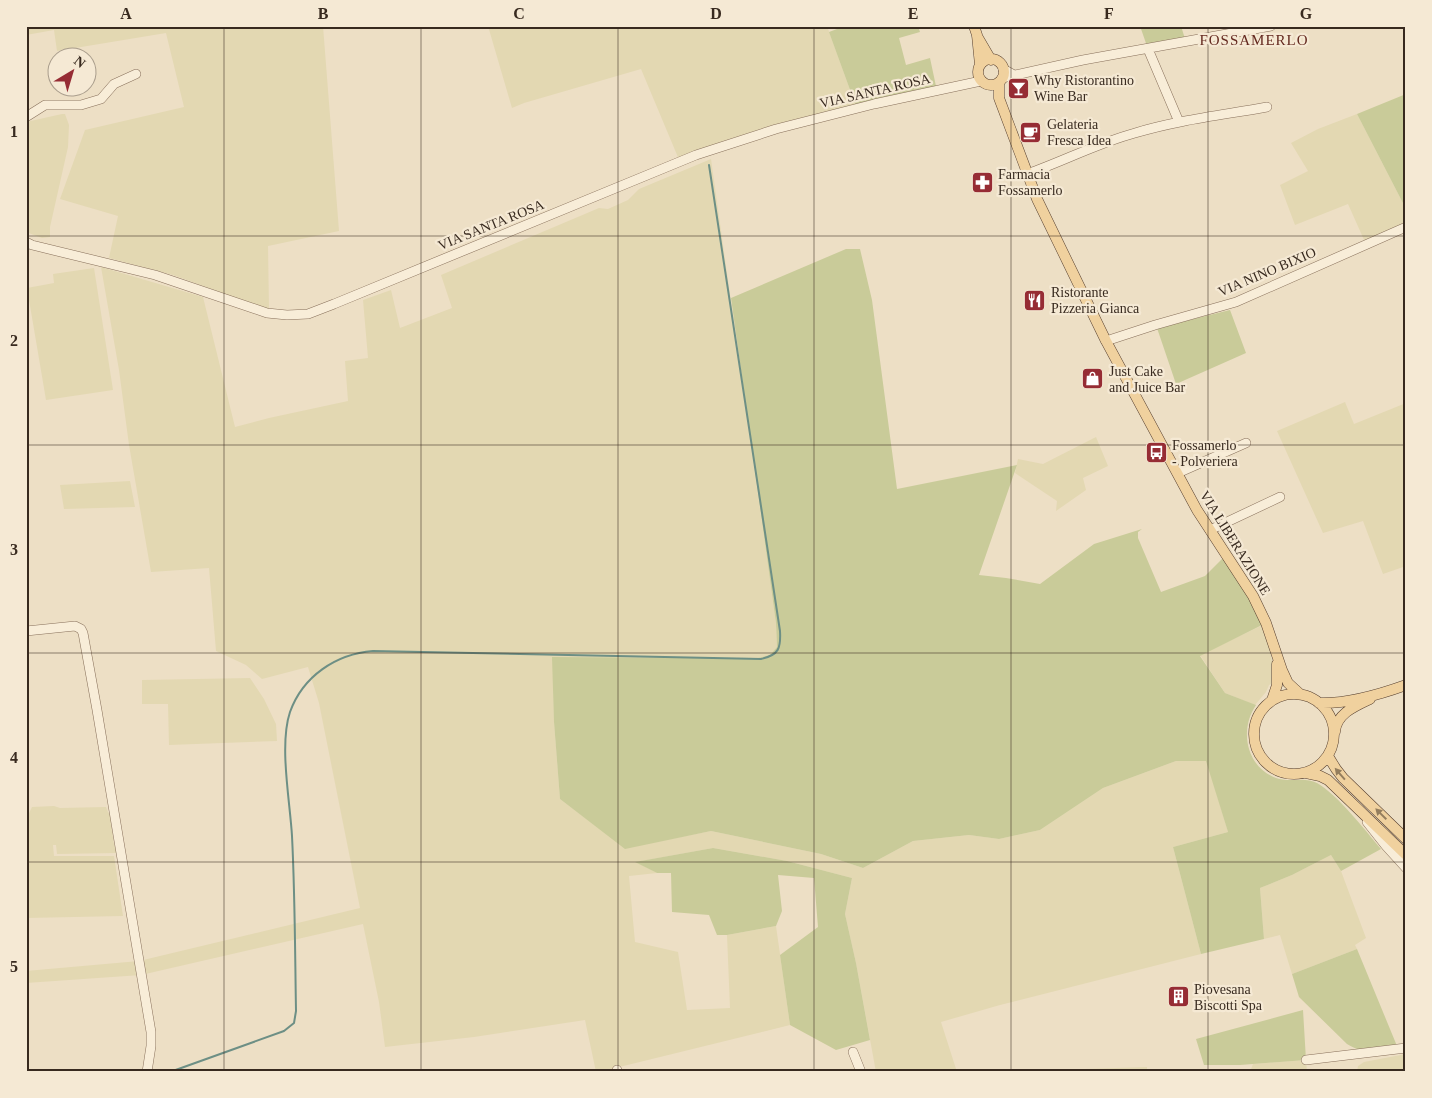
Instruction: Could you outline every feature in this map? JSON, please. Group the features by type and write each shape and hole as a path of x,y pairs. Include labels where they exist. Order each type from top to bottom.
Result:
{"main road":[{"path":"975,31 991,60 980,65"},
{"path":"975,31 980,65 979,78 999,79"},
{"name":"VIA LIBERAZIONE","path":"991,60 999,62 999,98 1051,229 1106,341 1197,510 1256,603 1266,623 1275,653 1288,683 1300,694"},
{"name":"VIA LIBERAZIONE","path":"1272,700 1277,670 1275,653"},
{"path":"1319,703 1339,702 1386,691 1406,684"},
{"path":"1305,773 1322,764 1328,756 1332,749 1335,727 1348,710 1386,691"},
{"path":"1334,735 1332,723 1327,712 1319,703 1300,694 1285,695 1272,700 1263,708 1255,724 1253,741 1257,752 1272,769 1288,774 1305,773 1328,780 1406,855"},
{"path":"1328,756 1343,778 1406,839"}],"street":[{"path":"999,79 1083,60 1271,26"},
{"path":"1148,49 1179,122"},
{"path":"26,117 45,105 81,105 101,99 114,84 136,74"},
{"name":"VIA SANTA ROSA","path":"26,242 155,275 267,312 287,316 308,314 696,155 776,129 874,104 966,84 979,78"},
{"path":"1028,174 1125,136 1179,122 1267,107"},
{"name":"VIA NINO BIXIO","path":"1106,341 1236,302 1406,227"},
{"path":"1178,474 1246,443"},
{"path":"1210,530 1280,497"},
{"path":"26,631 75,626 81,628 83,633 98,710 150,1032 152,1046 147,1072"},
{"path":"1358,809 1381,840 1406,868"},
{"path":"1306,1060 1406,1048"},
{"path":"853,1052 861,1072"}],"shaded area":[{"path":"26,26 323,26 339,231 268,246 269,309 173,275 109,258 118,216 60,199 85,130 184,107 166,33 75,48 57,48 54,30 26,35"},
{"path":"488,26 827,26 857,109 680,162 641,69 512,108"},
{"path":"65,114 69,125 68,147 50,227 50,237 42,238 26,232 26,122"},
{"path":"1357,114 1406,209 1406,222 1365,242 1348,204 1295,225 1280,185 1308,171 1291,143 1318,129"},
{"path":"711,159 776,623 777,647 770,655 758,658 553,657 554,722 560,799 625,848 711,831 821,854 863,868 913,841 969,835 999,839 1040,830 1103,788 1176,761 1207,761 1228,832 1173,847 1201,954 1000,1005 941,1022 957,1072 876,1072 845,914 852,878 787,861 713,848 636,862 657,873 629,876 635,942 678,952 687,1010 730,1008 727,935 776,926 790,1025 599,1072 596,1072 585,1020 474,1037 385,1047 379,1002 363,924 141,975 26,983 26,971 139,961 360,908 319,703 308,667 262,679 246,665 216,651 209,568 151,572 101,267 203,297 235,427 348,401 345,361 368,358 363,300 391,290 400,328 452,308 441,275 599,208 608,209 628,200 639,189"},
{"path":"94,268 113,390 46,400 27,288 54,283 53,274"},
{"path":"1345,402 1354,424 1406,403 1406,566 1383,574 1363,521 1323,533 1277,431"},
{"path":"1096,437 1108,466 1083,478 1086,490 1056,511 1057,501 1015,473 1018,459 1043,464"},
{"path":"130,481 135,507 64,509 60,485"},
{"path":"1263,625 1272,660 1273,683 1269,685 1266,692 1255,705 1225,693 1200,655"},
{"path":"250,678 264,699 276,724 277,741 169,745 168,704 142,704 142,680"},
{"path":"54,806 60,808 106,807 110,814 114,845 118,853 57,854 56,845 53,845 54,856 114,856 123,916 26,918 26,813 29,813 32,807"},
{"path":"1331,855 1341,871 1366,938 1355,945 1357,949 1292,974 1280,935 1264,939 1260,888 1292,875"},
{"path":"1406,1054 1406,1072 1357,1072 1358,1066 1364,1062"},
{"path":"1306,1060 1307,1072 1250,1072 1253,1064"},
{"path":"1147,1067 1147,1072 1046,1072 1085,1069"}],"green space":[{"path":"845,26 918,26 920,32 899,38 906,65 930,58 937,91 857,109 829,32"},
{"path":"1140,26 1181,26 1186,42 1148,49"},
{"path":"1406,94 1406,209 1357,114"},
{"path":"846,249 860,249 872,300 897,489 1017,465 979,575 1040,584 1094,544 1142,529 1138,532 1138,538 1161,592 1205,576 1226,555 1266,623 1200,656 1225,693 1256,705 1248,725 1247,736 1248,747 1252,757 1266,773 1276,778 1317,783 1351,813 1381,849 1341,871 1331,855 1292,875 1260,888 1264,939 1201,954 1173,847 1228,832 1206,761 1176,761 1103,788 1040,830 999,839 969,835 913,841 863,868 821,854 711,831 625,849 560,799 554,722 552,657 758,658 770,655 777,647 776,623 731,298"},
{"path":"1230,310 1246,353 1176,384 1157,328"},
{"path":"713,848 787,861 852,878 845,914 870,1040 836,1050 790,1025 780,955 818,927 814,878 778,875 782,911 776,926 727,935 717,935 709,915 672,912 671,873 657,873 635,862"},
{"path":"1357,949 1397,1046 1371,1051 1354,1048 1347,1044 1299,997 1292,974"},
{"path":"1303,1010 1306,1060 1240,1065 1204,1065 1196,1039"}],"waterway":[{"path":"170,1072 284,1031 294,1023 296,1011 294,880 285,740 290,712 296,699 303,688 322,669 346,657 373,651 761,659 772,655 778,650 780,631 709,165"}],"place":[{"name":"Why Ristorantino Wine Bar","path":"1018,88"},
{"name":"Gelateria Fresca Idea","path":"1031,132"},
{"name":"Farmacia Fossamerlo","path":"982,182"},
{"name":"Ristorante Pizzeria Gianca","path":"1035,300"},
{"name":"Just Cake and Juice Bar","path":"1093,379"},
{"name":"Fossamerlo - Polveriera","path":"1156,453"},
{"name":"Piovesana Biscotti Spa","path":"1178,997"}],"district":[{"name":"FOSSAMERLO","path":"1254,40"}]}
